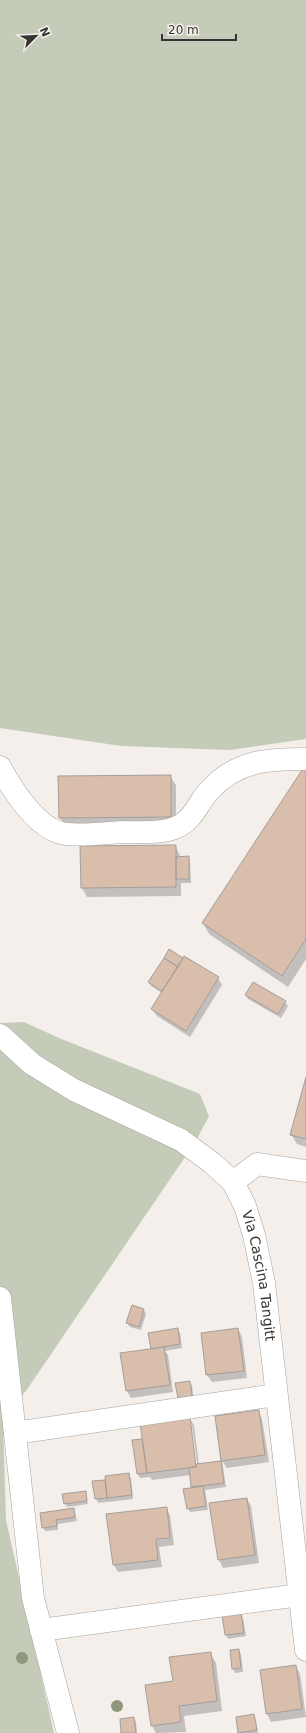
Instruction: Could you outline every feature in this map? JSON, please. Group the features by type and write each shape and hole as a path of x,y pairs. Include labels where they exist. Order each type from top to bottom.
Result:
{"street":[{"path":"0,767 23,803 44,826 64,834 155,832 177,827 190,818 209,791 226,776 250,764 272,759 306,759"},
{"name":"Via Cascina Tangitt","path":"0,1035 32,1064 74,1090 182,1140 208,1159 233,1182 250,1221 261,1264 305,1639"},
{"path":"233,1182 257,1164 306,1170"},
{"path":"0,1298 33,1598 68,1733"},
{"path":"15,1433 276,1394"},
{"path":"41,1630 300,1595"}],"green space":[{"path":"0,0 306,0 306,739 230,750 121,746 0,728"},
{"path":"24,1022 59,1038 200,1094 209,1116 196,1141 28,1388 3,1421 6,1520 54,1733 0,1733 0,1023"}],"building":[{"path":"304,767 306,768 306,939 282,976 202,923"},
{"path":"171,775 171,817 59,818 58,776"},
{"path":"176,845 176,887 81,888 80,846"},
{"path":"189,856 189,879 176,879 176,857"},
{"path":"169,949 183,958 178,967 164,958"},
{"path":"184,956 219,977 186,1031 151,1009"},
{"path":"164,958 178,967 162,991 148,982"},
{"path":"253,982 286,1001 278,1014 245,995"},
{"path":"306,1077 306,1139 290,1135"},
{"path":"132,1305 144,1309 139,1327 126,1323"},
{"path":"178,1328 180,1344 151,1349 148,1333"},
{"path":"238,1328 244,1371 206,1375 201,1333"},
{"path":"164,1347 170,1385 126,1391 120,1353"},
{"path":"190,1381 192,1396 178,1398 175,1383"},
{"path":"259,1410 265,1455 221,1461 215,1416"},
{"path":"190,1416 196,1467 147,1473 140,1423"},
{"path":"142,1439 147,1473 137,1474 132,1440"},
{"path":"221,1461 224,1483 191,1487 189,1467 196,1467 196,1464"},
{"path":"129,1473 132,1495 107,1498 105,1476"},
{"path":"105,1480 107,1498 95,1499 92,1481"},
{"path":"203,1486 206,1506 187,1509 183,1489"},
{"path":"86,1491 87,1501 64,1504 62,1494"},
{"path":"247,1498 255,1555 218,1560 209,1503"},
{"path":"167,1507 170,1538 156,1539 158,1560 113,1565 106,1514"},
{"path":"74,1508 75,1517 56,1520 57,1526 42,1528 40,1513"},
{"path":"241,1613 244,1633 225,1635 222,1615"},
{"path":"239,1649 241,1668 232,1669 230,1650"},
{"path":"211,1652 217,1701 179,1706 181,1722 151,1726 145,1685 173,1681 169,1657"},
{"path":"296,1665 302,1709 266,1714 260,1670"},
{"path":"254,1714 257,1730 238,1733 236,1717"},
{"path":"134,1717 136,1733 121,1733 120,1719"}]}
